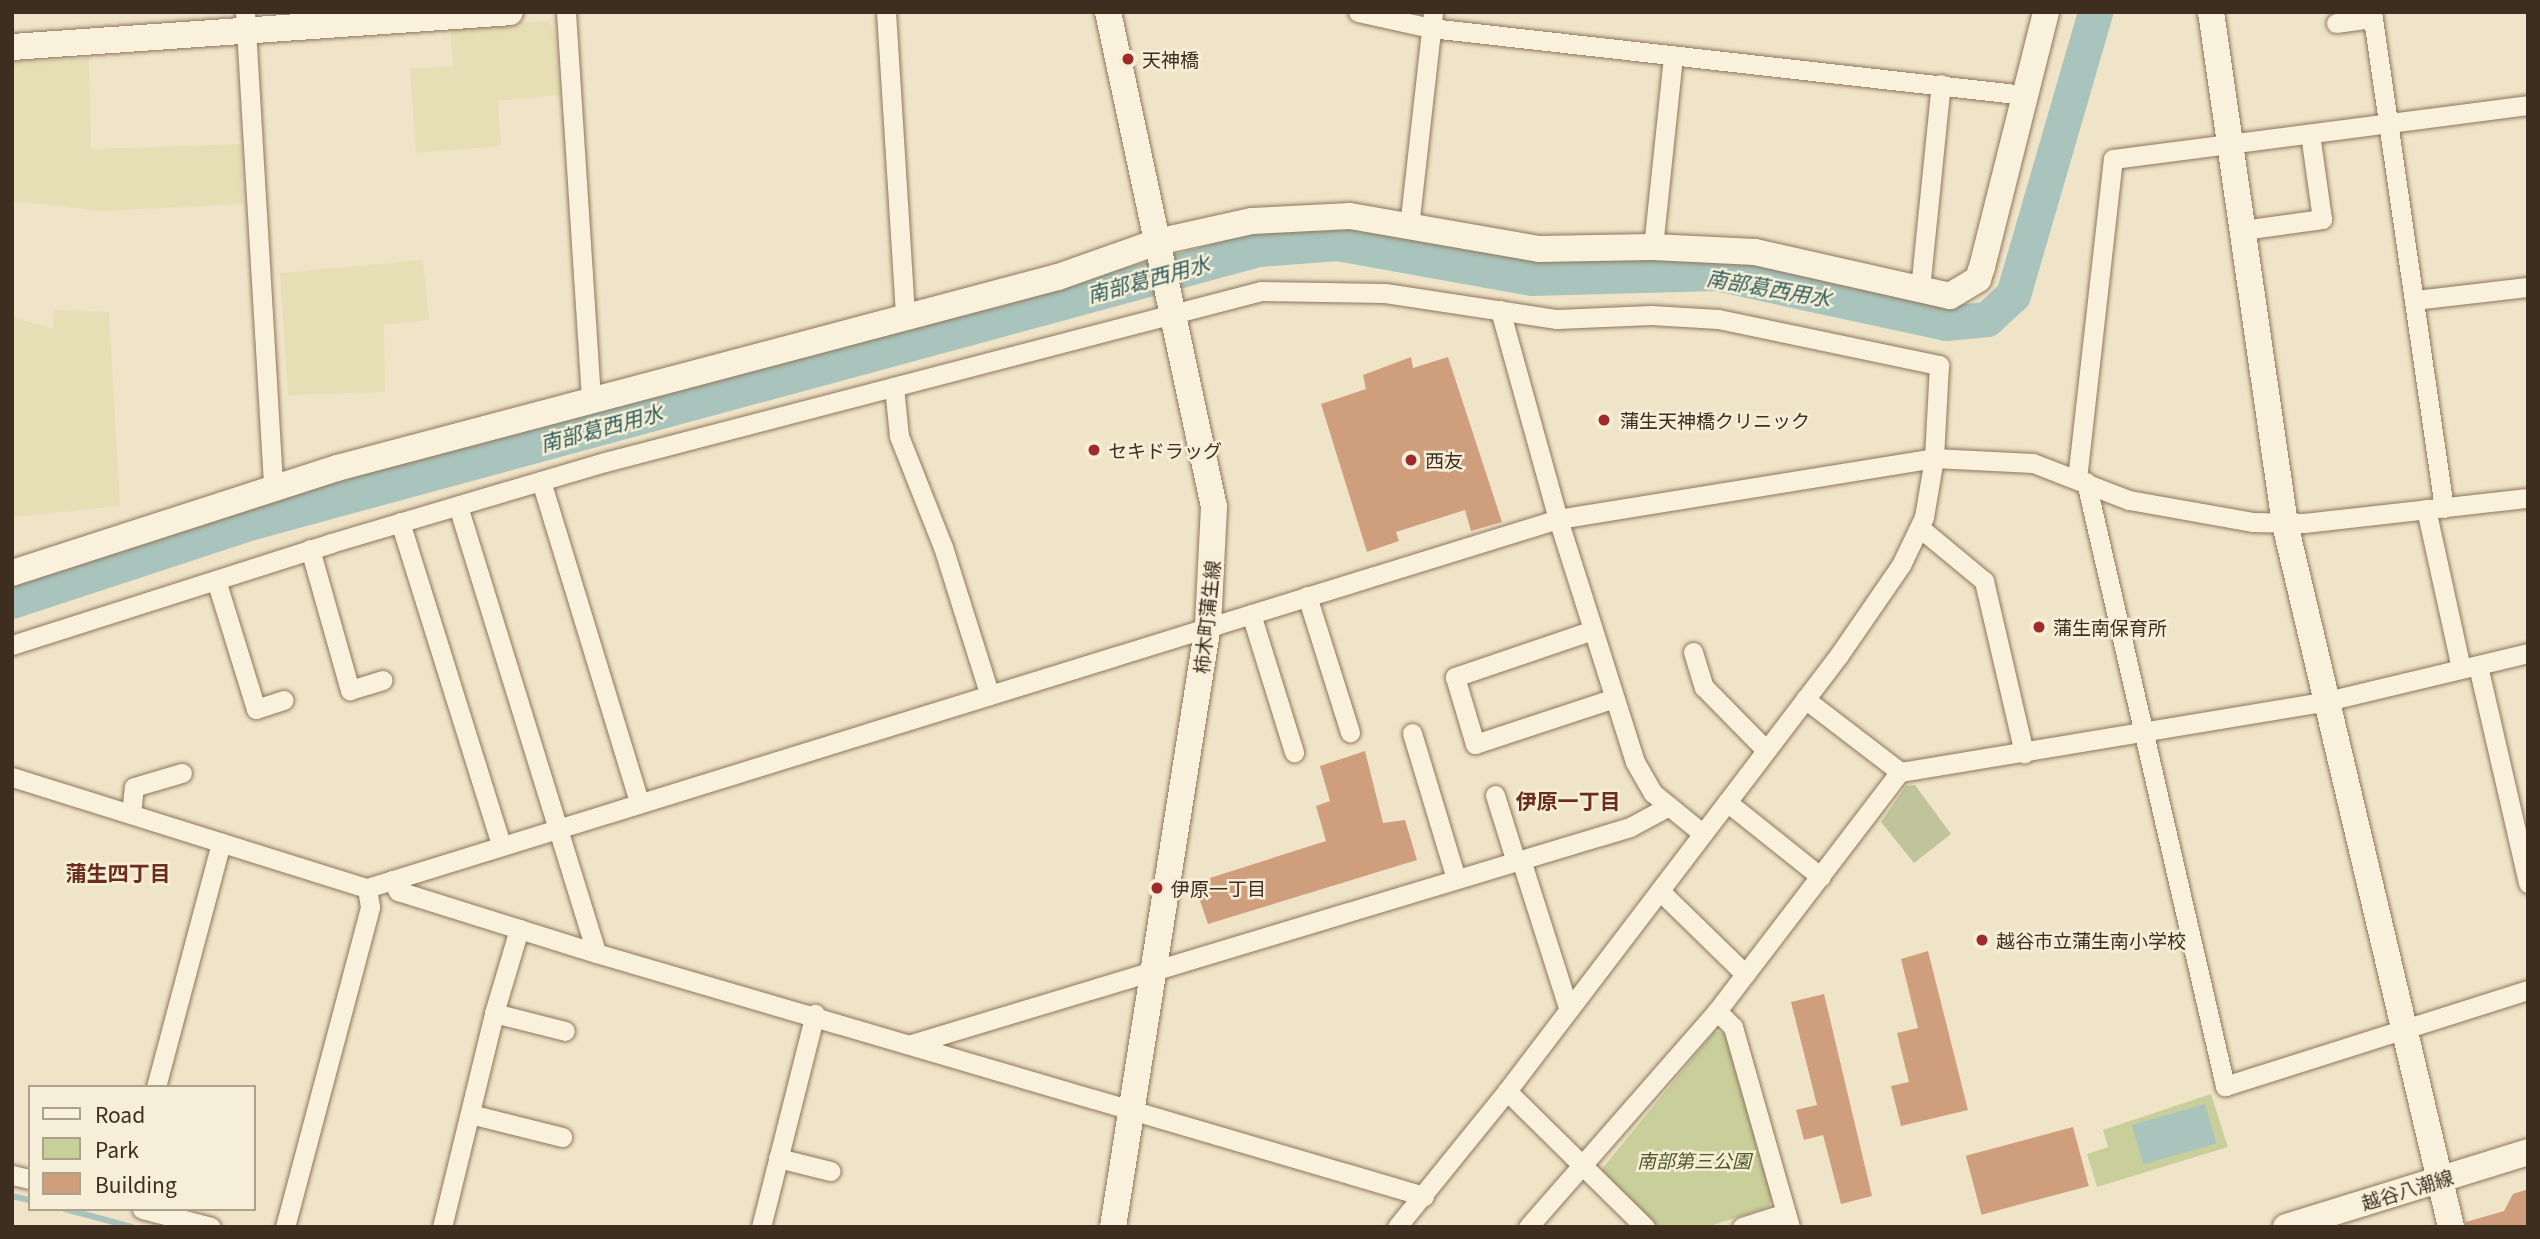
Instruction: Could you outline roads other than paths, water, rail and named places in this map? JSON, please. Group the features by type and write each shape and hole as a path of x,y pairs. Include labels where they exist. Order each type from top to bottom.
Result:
{"street":[{"path":"12,47 246,21 510,12"},
{"path":"566,12 591,400"},
{"path":"886,12 905,316"},
{"name":"柿木町蒲生線","path":"1108,12 1214,507 1208,625 1114,1227"},
{"path":"1359,12 1432,20 1673,57 2025,95"},
{"path":"12,573 273,489 1252,221 1333,215 1539,249 1653,247 1755,252 1950,296 1978,279 2046,12"},
{"path":"2211,12 2285,524 2451,1227"},
{"path":"2336,23 2372,15 2415,300 2435,509 2470,667 2528,883"},
{"path":"1409,227 1432,20"},
{"path":"246,21 273,489"},
{"path":"1653,247 1673,57"},
{"path":"1920,289 1941,85"},
{"path":"2528,105 2113,159 2081,480 2225,1086 2528,990"},
{"path":"2243,230 2322,219 2310,134"},
{"path":"2415,300 2528,287"},
{"path":"12,645 310,549 541,481 1173,309 1252,292 1302,289 1385,293 1557,320 1651,315 1718,319 1939,365 1934,458 1920,528 1888,585 1660,891 1568,1007 1507,1091 1397,1227"},
{"path":"1500,310 1558,519 1635,762 1653,793 1702,833"},
{"path":"894,387 899,436 943,547 989,693"},
{"path":"12,777 367,888 501,844 1558,519 1934,458 2033,463 2129,500 2222,518 2285,524 2528,498"},
{"path":"541,481 639,802"},
{"path":"458,506 596,953"},
{"path":"400,522 501,844"},
{"path":"1920,528 1984,581 2024,753"},
{"path":"310,549 350,690 383,680"},
{"path":"216,580 256,709 284,700"},
{"path":"1307,596 1350,732"},
{"path":"1251,614 1294,752"},
{"path":"1593,630 1455,677 1475,744 1615,698"},
{"path":"1693,652 1704,687 1766,750"},
{"path":"1528,1227 1584,1167 1717,1011 1900,772 2327,701 2528,653"},
{"path":"1805,699 1900,772"},
{"path":"1412,733 1456,879"},
{"path":"131,814 135,787 182,773"},
{"path":"1494,794 1568,1007"},
{"path":"1727,802 1821,877"},
{"path":"911,1044 1156,967 1630,827 1669,806"},
{"path":"157,1085 221,842"},
{"path":"392,880 398,891 596,953 815,1014 1424,1196"},
{"path":"285,1227 370,907 367,888"},
{"path":"1660,891 1745,974"},
{"path":"442,1227 494,1013 519,929"},
{"path":"1717,1011 1733,1027 1788,1220 1742,1227"},
{"path":"494,1013 565,1031"},
{"path":"761,1227 815,1014"},
{"path":"1507,1091 1645,1227"},
{"path":"470,1114 562,1137"},
{"name":"越谷八潮線","path":"2286,1227 2528,1152"},
{"path":"778,1158 830,1171"},
{"path":"150,1211 211,1227"}],"water":[{"path":"2205,1104 2216,1143 2143,1164 2132,1125"}],"waterway":[{"name":"南部葛西用水","path":"12,601 252,522 1258,249 1337,243 1532,278 1715,273 1946,323 1987,319 2013,295 2095,12"},
{"path":"12,1196 28,1200"},
{"path":"72,1211 132,1227"}],"place":[{"name":"天神橋","path":"1128,59"},
{"name":"蒲生天神橋クリニック","path":"1604,420"},
{"name":"セキドラッグ","path":"1094,450"},
{"name":"西友","path":"1411,460"},
{"name":"蒲生南保育所","path":"2039,627"},
{"name":"伊原一丁目","path":"1157,888"},
{"name":"越谷市立蒲生南小学校","path":"1982,940"}],"district":[{"name":"伊原一丁目","path":"1568,800"},
{"name":"蒲生四丁目","path":"118,872"}],"park label":[{"name":"南部第三公園","path":"1694,1160"}]}
